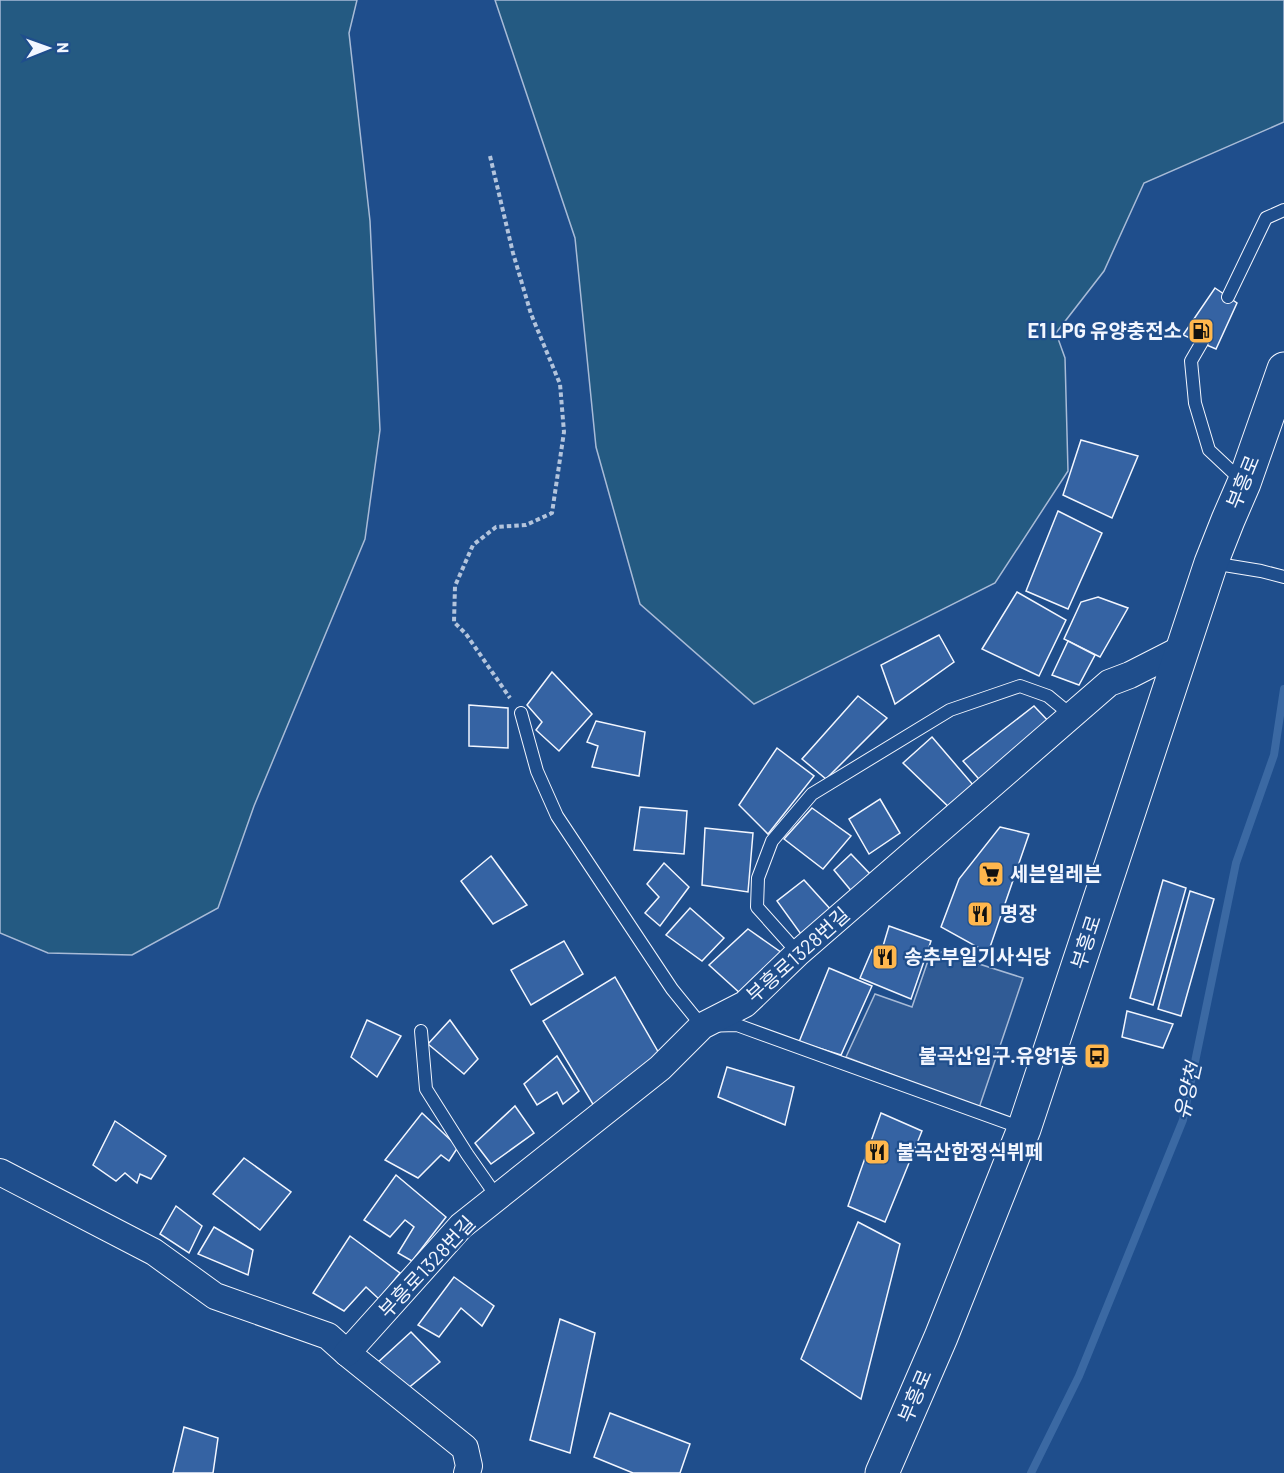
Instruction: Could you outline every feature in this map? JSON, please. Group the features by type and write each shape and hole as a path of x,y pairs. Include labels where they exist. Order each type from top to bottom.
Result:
{"main road":[{"name":"부흥로","path":"882,1473 945,1327 1024,1129 1212,563 1245,483 1284,369"}],"street":[{"name":"부흥로1328번길","path":"347,1353 461,1226 660,1068 702,1026 745,1004 798,954 1109,683 1183,648"},
{"path":"0,1172 154,1252 215,1296 328,1336 465,1448 469,1466 467,1473"}],"lane":[{"path":"1228,297 1266,218 1284,210"},
{"path":"1202,342 1191,361 1195,403 1209,450 1245,483"},
{"path":"1212,563 1284,577"},
{"path":"798,954 757,907 758,878 772,842 812,794 950,711 1020,686 1048,696 1071,715"},
{"path":"521,713 537,771 557,816 672,989 702,1026 737,1025 1024,1129"},
{"path":"421,1031 426,1089 497,1197"}],"path":[{"path":"490,156 513,253 531,314 560,384 564,432 552,513 526,525 496,527 473,545 454,586 454,622 466,634 521,713"}],"shaded area":[{"path":"0,0 357,0 349,33 370,221 380,430 365,539 254,806 218,908 132,955 48,953 0,933"},
{"path":"495,0 1284,0 1284,122 1144,183 1104,271 1056,333 1065,358 1068,471 995,583 754,704 640,604 596,447 575,238"},
{"path":"932,949 1023,978 979,1108 846,1057 875,994 912,1007"}],"building":[{"path":"1215,288 1237,303 1216,349 1183,335"},
{"path":"1081,440 1138,456 1112,518 1063,495"},
{"path":"1058,511 1102,533 1068,609 1026,591"},
{"path":"1017,592 1066,620 1039,676 982,649"},
{"path":"1098,597 1128,608 1100,657 1064,639 1081,602"},
{"path":"939,635 954,662 895,704 881,665"},
{"path":"1068,641 1095,655 1079,685 1052,675"},
{"path":"552,672 592,714 559,751 536,730 542,722 527,705"},
{"path":"858,696 887,718 826,779 802,759"},
{"path":"469,705 508,708 508,748 469,746"},
{"path":"1034,706 1052,725 985,786 963,761"},
{"path":"596,721 645,732 639,776 592,767 598,746 587,742"},
{"path":"932,737 980,793 954,812 903,763"},
{"path":"777,748 814,776 768,834 739,805"},
{"path":"880,799 900,833 869,854 849,819"},
{"path":"640,807 687,811 684,854 634,850"},
{"path":"812,808 851,836 823,869 784,839"},
{"path":"1000,827 1029,834 988,953 941,927 959,879"},
{"path":"705,828 753,833 748,892 702,885"},
{"path":"851,854 873,877 853,893 834,870"},
{"path":"491,856 527,905 493,924 461,881"},
{"path":"664,863 689,887 660,926 645,913 659,897 647,884"},
{"path":"804,880 832,911 803,937 777,901"},
{"path":"1163,880 1186,888 1153,1005 1130,998"},
{"path":"1190,891 1214,899 1181,1016 1158,1009"},
{"path":"690,908 724,938 702,961 666,935"},
{"path":"889,926 931,941 911,999 860,978 872,950 881,953"},
{"path":"748,929 785,955 741,994 709,965"},
{"path":"564,941 583,974 531,1005 511,970"},
{"path":"829,968 872,986 841,1055 799,1042"},
{"path":"615,977 660,1055 594,1106 543,1021"},
{"path":"1127,1011 1173,1024 1163,1048 1122,1037"},
{"path":"367,1020 401,1036 377,1077 351,1057"},
{"path":"450,1020 478,1059 464,1074 428,1044"},
{"path":"557,1056 579,1091 563,1104 557,1092 537,1105 524,1084"},
{"path":"727,1067 794,1087 785,1125 718,1097"},
{"path":"515,1106 534,1133 491,1164 475,1143"},
{"path":"422,1113 458,1147 449,1161 441,1155 418,1178 385,1160"},
{"path":"881,1113 922,1131 885,1222 848,1206"},
{"path":"115,1121 166,1156 151,1179 140,1174 137,1183 125,1173 116,1181 93,1165"},
{"path":"244,1158 291,1192 260,1230 213,1194"},
{"path":"396,1175 446,1217 412,1261 398,1253 414,1227 405,1220 390,1237 364,1220"},
{"path":"176,1206 202,1226 189,1253 160,1234"},
{"path":"858,1222 900,1244 861,1399 801,1359"},
{"path":"214,1227 253,1250 248,1275 198,1254"},
{"path":"350,1236 400,1273 379,1299 366,1287 344,1311 313,1293"},
{"path":"454,1277 494,1306 482,1326 461,1308 439,1337 418,1325"},
{"path":"560,1319 595,1333 570,1453 530,1440"},
{"path":"411,1332 440,1362 407,1389 375,1365"},
{"path":"610,1413 690,1444 680,1473 633,1473 594,1457"},
{"path":"184,1427 218,1438 213,1473 173,1473"}],"waterway":[{"name":"유양천","path":"1031,1473 1079,1376 1183,1120 1236,863 1274,755 1284,689"}],"place":[{"name":"E1 LPG 유양충전소","path":"1201,331"},
{"name":"세븐일레븐","path":"991,874"},
{"name":"명장","path":"980,914"},
{"name":"송추부일기사식당","path":"885,957"},
{"name":"불곡산입구.유양1동","path":"1097,1056"},
{"name":"불곡산한정식뷔페","path":"877,1152"}]}
